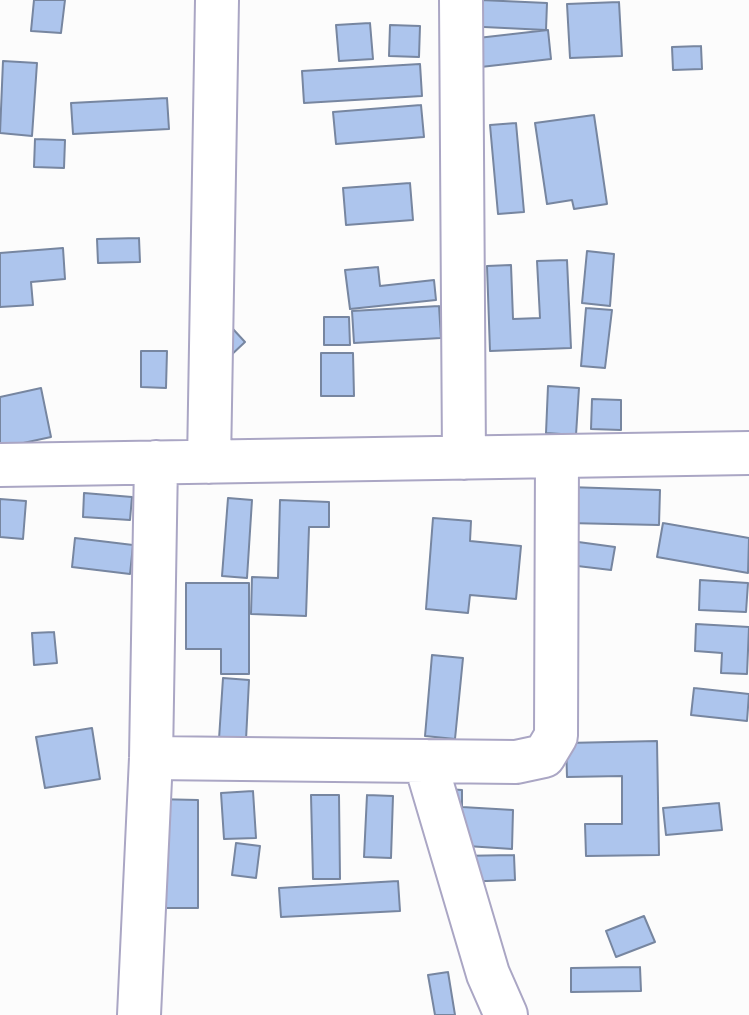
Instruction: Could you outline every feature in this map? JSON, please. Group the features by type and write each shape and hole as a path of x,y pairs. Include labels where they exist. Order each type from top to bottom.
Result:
{"street":[{"path":"209,462 217,0"},
{"path":"461,0 464,458"},
{"path":"0,465 749,453"},
{"path":"151,758 516,762 544,756 556,736 557,457"},
{"path":"139,1015 151,758 156,462"},
{"path":"425,761 488,974 506,1015"}],"building":[{"path":"34,0 65,0 61,33 31,31"},
{"path":"481,0 547,3 546,30 463,26"},
{"path":"619,2 622,56 570,58 567,4"},
{"path":"370,23 373,59 339,61 336,25"},
{"path":"390,25 420,26 419,57 389,56"},
{"path":"548,30 551,59 472,68 469,39"},
{"path":"701,46 702,69 673,70 672,47"},
{"path":"3,61 37,63 32,136 0,133"},
{"path":"420,64 422,96 304,103 302,71"},
{"path":"167,98 169,129 73,134 71,103"},
{"path":"421,105 424,137 336,144 333,112"},
{"path":"594,115 607,204 574,209 572,200 547,204 535,123"},
{"path":"516,123 524,212 498,214 490,125"},
{"path":"35,139 65,140 64,168 34,167"},
{"path":"410,183 413,220 346,225 343,188"},
{"path":"139,238 140,262 98,263 97,239"},
{"path":"63,248 65,279 31,282 33,305 0,307 0,253"},
{"path":"587,251 614,254 610,306 582,303"},
{"path":"567,260 571,348 490,351 487,266 511,265 513,319 540,318 537,261"},
{"path":"378,267 380,286 434,280 436,300 350,309 345,270"},
{"path":"439,306 441,338 354,343 352,311"},
{"path":"586,308 612,310 605,368 581,366"},
{"path":"220,315 245,342 228,358"},
{"path":"324,317 349,317 350,345 324,345"},
{"path":"141,351 167,351 166,388 141,387"},
{"path":"321,353 353,353 354,396 321,396"},
{"path":"548,386 579,388 576,435 546,433"},
{"path":"41,388 51,437 0,448 0,397"},
{"path":"592,399 621,400 621,430 591,429"},
{"path":"568,487 660,490 659,525 567,523"},
{"path":"84,493 132,497 130,520 83,517"},
{"path":"228,498 252,500 247,578 222,576"},
{"path":"0,499 26,501 23,539 0,537"},
{"path":"280,500 329,502 329,527 309,527 306,616 251,614 252,577 278,578"},
{"path":"433,518 471,521 470,541 521,546 516,599 470,595 468,613 426,609"},
{"path":"663,523 749,538 748,573 657,557"},
{"path":"75,538 133,545 130,574 72,567"},
{"path":"571,541 615,547 611,570 569,565"},
{"path":"700,580 748,583 746,612 699,610"},
{"path":"186,583 249,583 249,674 221,674 221,649 186,649"},
{"path":"696,624 749,627 747,674 721,673 722,653 695,651"},
{"path":"54,632 57,663 34,665 32,633"},
{"path":"432,655 463,658 455,739 425,736"},
{"path":"223,678 249,680 246,740 219,739"},
{"path":"694,688 749,694 747,721 691,715"},
{"path":"92,728 100,779 45,788 36,737"},
{"path":"657,741 659,855 586,856 585,824 622,824 622,776 567,777 566,743"},
{"path":"431,788 462,790 462,807 513,810 512,849 467,846"},
{"path":"253,791 256,838 224,839 221,793"},
{"path":"311,795 339,795 340,879 313,879"},
{"path":"367,795 393,796 391,858 364,857"},
{"path":"154,799 198,800 198,908 153,908"},
{"path":"719,803 722,830 666,835 663,808"},
{"path":"236,843 260,846 256,878 232,875"},
{"path":"514,855 515,880 458,882 458,856"},
{"path":"398,881 400,911 281,917 279,888"},
{"path":"644,916 655,942 616,957 606,931"},
{"path":"640,967 641,991 571,992 571,968"},
{"path":"448,972 455,1015 435,1015 428,975"}]}
